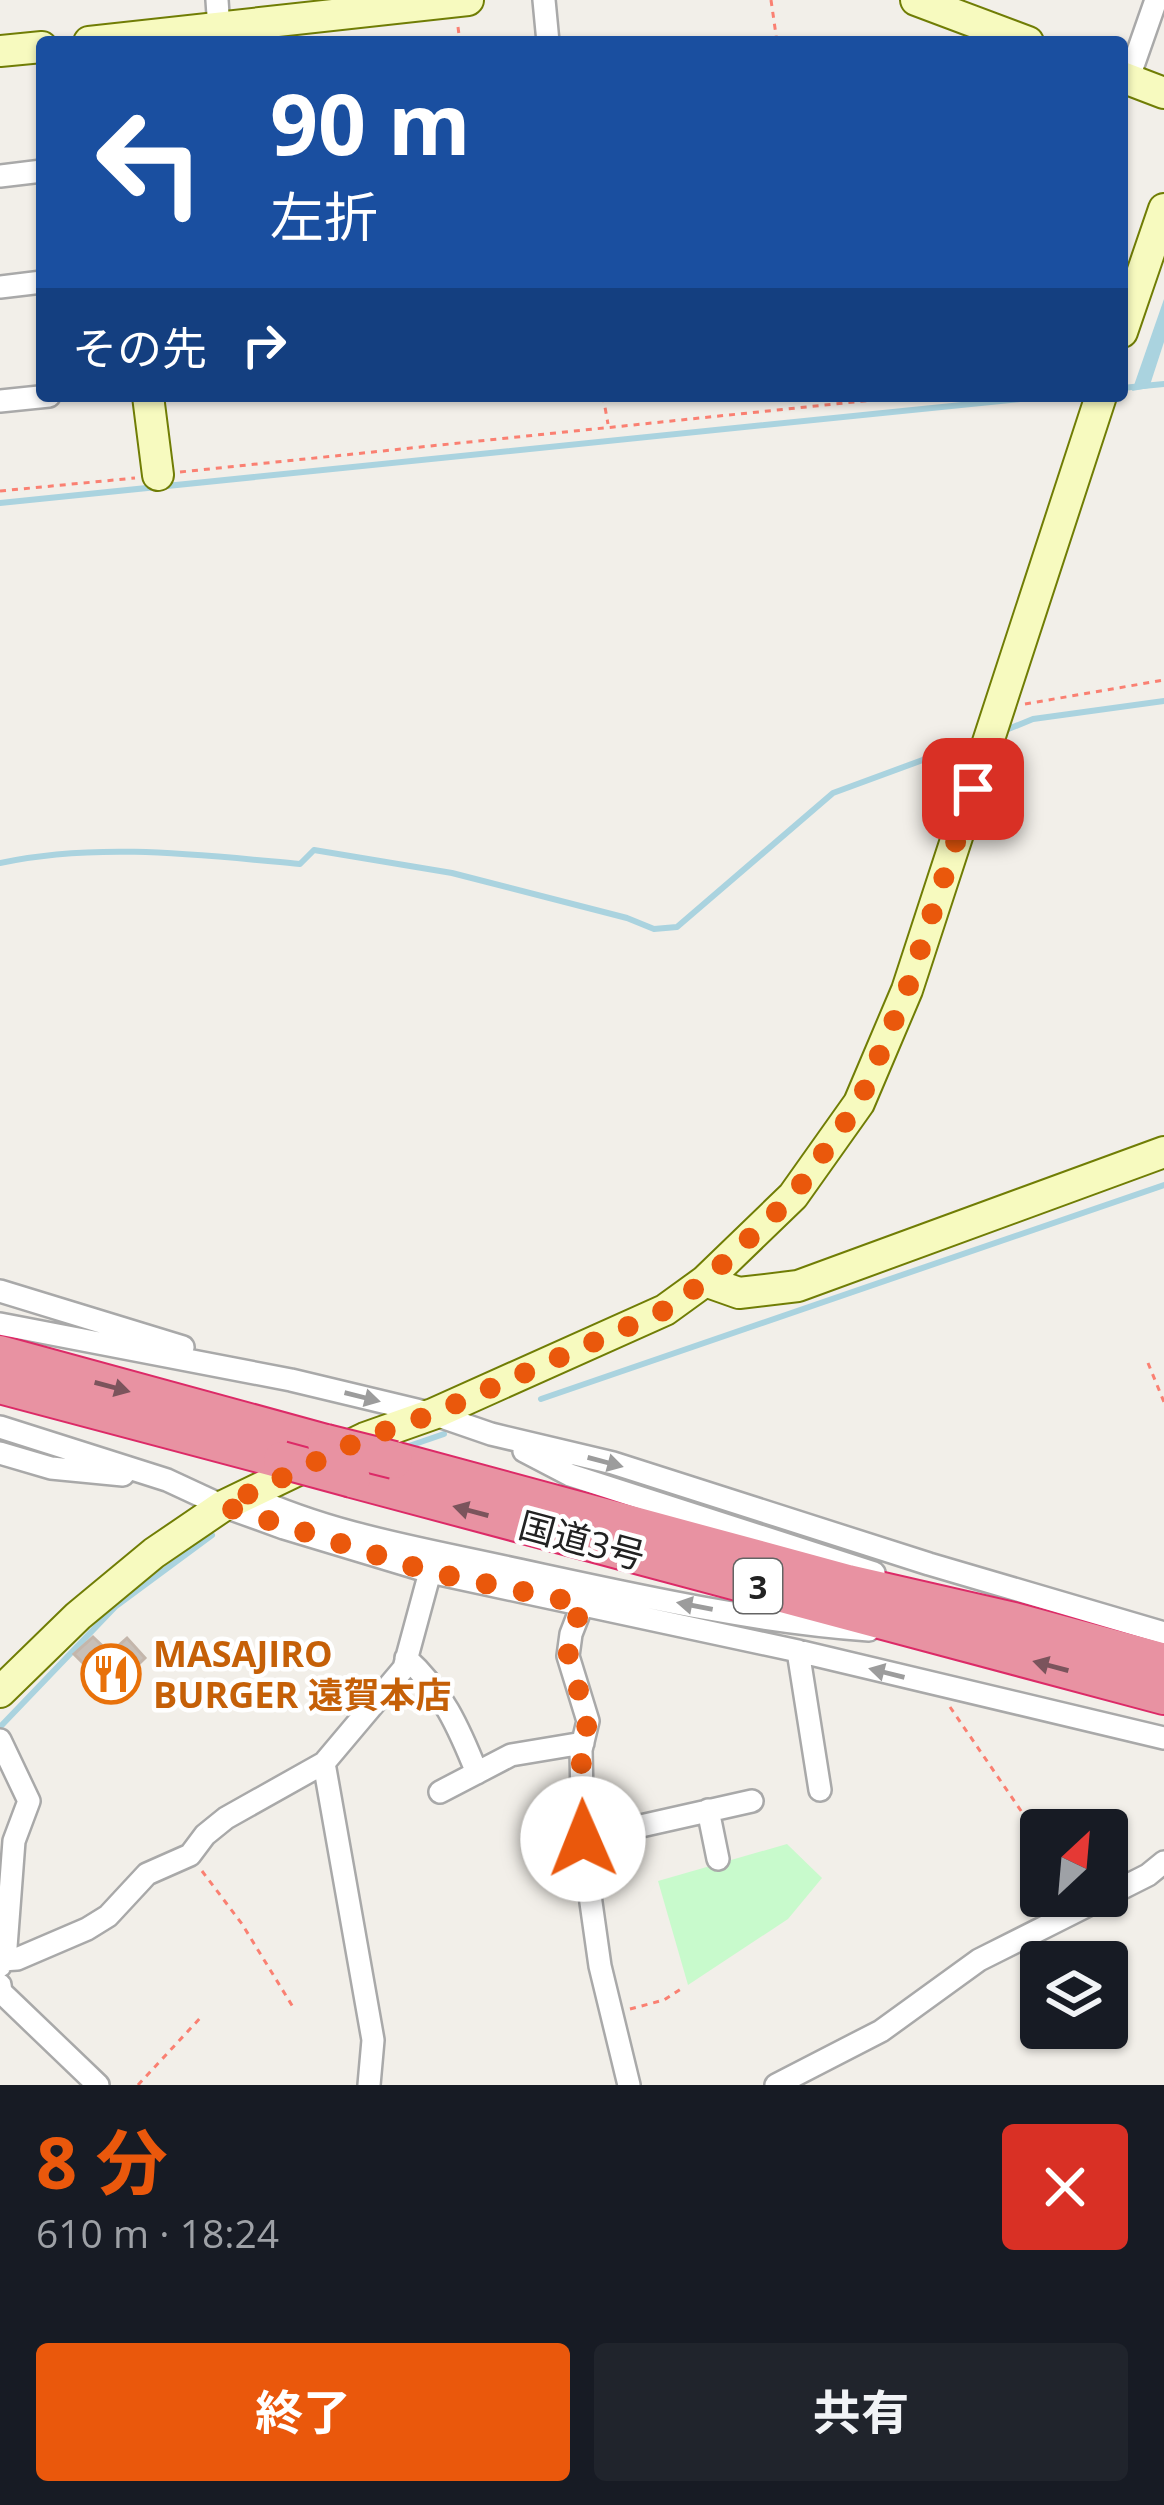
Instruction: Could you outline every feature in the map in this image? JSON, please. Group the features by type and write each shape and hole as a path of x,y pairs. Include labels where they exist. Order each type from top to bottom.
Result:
{"highway":[{"name":"国道3号","path":"0,1354 848,1583 1164,1662"},
{"name":"国道3号","path":"0,1385 1164,1696"}],"street":[{"path":"128,36 218,15 467,0"},
{"path":"544,0 547,36"},
{"path":"916,0 1012,36"},
{"path":"1128,71 1156,0"},
{"path":"0,52 36,48"},
{"path":"1128,80 1164,93"},
{"path":"0,176 36,172"},
{"path":"1128,314 1164,209"},
{"path":"0,287 36,283"},
{"path":"0,401 36,397"},
{"path":"149,402 158,475"},
{"path":"3,1682 154,1553 235,1500 365,1438 433,1414 665,1310 705,1281 793,1196 859,1103 907,990 1098,402"},
{"path":"705,1281 739,1293 798,1286 1164,1152"},
{"path":"0,1291 291,1380"},
{"path":"0,1324 291,1380 433,1414 491,1435 570,1475 1014,1621"},
{"path":"0,1427 296,1518 385,1540 761,1620 936,1635"},
{"path":"491,1435 613,1463 1164,1633"},
{"path":"0,1453 51,1468 167,1480"},
{"path":"235,1500 430,1572 798,1651 1164,1738"},
{"path":"0,1740 28,1801 14,1841 1,1963 108,1916 147,1874 190,1856 226,1818 323,1763 404,1668 430,1572"},
{"path":"583,1604 568,1656 588,1721 583,1743 583,1839 600,1966 628,2085"},
{"path":"798,1651 820,1790"},
{"path":"406,1658 430,1679 457,1721 477,1772"},
{"path":"440,1792 511,1755 583,1743"},
{"path":"323,1763 373,2040 369,2085"},
{"path":"583,1839 752,1801"},
{"path":"708,1810 718,1859"},
{"path":"776,2085 881,2031 979,1960 1148,1875 1164,1862"},
{"path":"0,1985 1,1992 98,2085"}],"path":[{"path":"771,0 776,36"},
{"path":"604,402 608,427"},
{"path":"0,491 853,402"},
{"path":"1000,709 1164,680"},
{"path":"1148,1363 1164,1402"},
{"path":"935,1685 1020,1809"},
{"path":"190,1856 242,1924 293,2007"},
{"path":"611,2014 664,2000 684,1987"},
{"path":"138,2085 202,2016"}],"green space":[{"path":"787,1844 822,1878 788,1919 688,1985 658,1881"}],"water":[{"path":"1164,299 1164,342 1149,388 1132,391"}],"building":[{"name":"MASAJIRO BURGER 遠賀本店","path":"93,1637 110,1653 127,1638 145,1658 111,1691 74,1654"}],"waterway":[{"path":"1128,387 1164,384"},
{"path":"0,503 990,402"},
{"path":"1001,732 1033,719 1164,701"},
{"path":"0,863 112,852 300,864 314,850 452,873 654,929 677,927 833,793 977,740"},
{"path":"541,1399 1164,1185"},
{"path":"406,1447 444,1434"},
{"path":"0,1727 116,1606 212,1535"}],"place":[{"name":"MASAJIRO BURGER 遠賀本店","path":"111,1674"}],"route":[{"path":"583,1839 581,1750 588,1721 568,1656 583,1604 430,1572 223,1506 365,1438 433,1414 665,1310 705,1281 793,1196 859,1103 907,990 973,789"}]}
